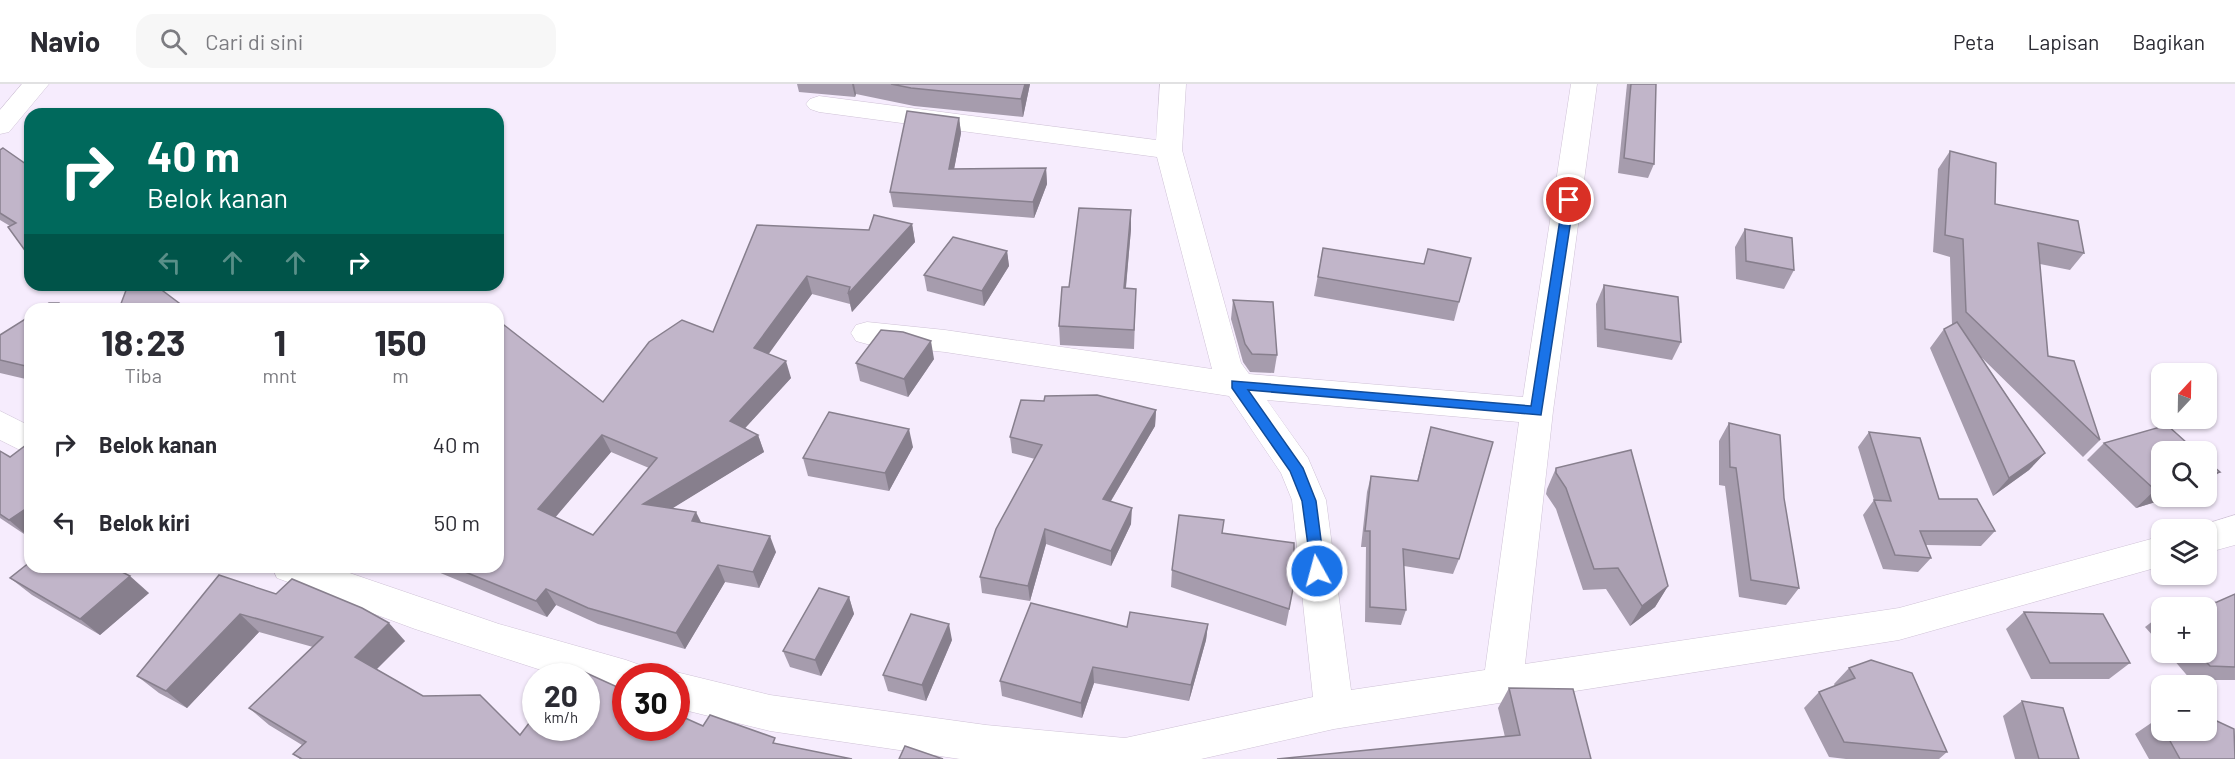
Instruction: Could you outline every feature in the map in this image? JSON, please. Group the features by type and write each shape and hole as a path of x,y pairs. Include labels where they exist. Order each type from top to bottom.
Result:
{"street":[{"path":"0,126 36,84"},
{"path":"1173,84 1169,150 1226,366 1296,468 1309,501 1334,711"},
{"path":"1503,684 1537,411 1584,84"},
{"path":"819,104 1169,150"},
{"path":"867,333 945,341 1237,384 1537,411"},
{"path":"0,424 24,438"},
{"path":"2217,535 2235,530"},
{"path":"690,693 770,713 986,744 1125,758 1334,711 1899,624 2151,554"},
{"path":"306,573 378,601 612,673"}],"building":[{"path":"891,84 1025,84 1021,99"},
{"path":"1631,84 1656,84 1654,164 1624,158"},
{"path":"907,111 959,118 949,169 1046,168 1033,202 890,192"},
{"path":"3,148 24,163 24,249 8,227 16,223 0,213 0,150"},
{"path":"1950,151 1996,163 1995,204 2078,221 2084,253 2038,243 2048,356 2074,361 2100,440 1966,312 1963,239 1945,235"},
{"path":"1079,208 1131,210 1124,288 1136,289 1134,330 1059,326 1062,287 1069,287"},
{"path":"874,215 912,224 848,294 850,287 807,276 754,348 786,361 730,421 758,435 643,504 696,512 692,521 770,536 753,572 718,565 676,633 588,608 546,589 536,601 468,573 504,573 504,325 603,402 649,342 682,320 713,332 757,225 869,230","holes":["602,435 657,458 593,535 538,509"]},
{"path":"1745,229 1792,238 1794,270 1746,261"},
{"path":"953,237 1007,251 982,291 924,275"},
{"path":"1323,248 1424,264 1428,249 1471,258 1459,302 1318,277"},
{"path":"1604,285 1678,297 1681,342 1605,329"},
{"path":"126,291 163,291 179,303 121,303"},
{"path":"1233,300 1273,302 1277,355 1252,354 1245,344"},
{"path":"24,320 24,366 0,360 0,335"},
{"path":"1957,322 2045,453 2009,478 1944,329"},
{"path":"881,330 903,332 931,341 904,379 856,363"},
{"path":"1097,395 1156,410 1103,499 1132,508 1111,551 1045,529 1028,586 980,577 996,529 1042,445 1010,437 1021,400 1044,401 1045,396"},
{"path":"829,412 909,429 885,473 803,458"},
{"path":"1729,423 1780,435 1784,498 1799,588 1751,580 1736,468 1730,467"},
{"path":"1431,427 1493,442 1459,559 1403,549 1406,610 1370,607 1370,531 1365,531 1371,476 1418,481"},
{"path":"2153,429 2171,429 2185,441 2151,441 2151,486 2104,443"},
{"path":"1869,432 1920,438 1939,499 1977,499 1995,531 1920,531 1931,558 1895,555 1874,500 1891,501"},
{"path":"24,446 24,510 9,520 0,514 0,451 10,457"},
{"path":"1631,450 1668,586 1642,606 1618,568 1594,569 1566,488 1556,473 1556,468"},
{"path":"1179,515 1224,520 1222,533 1294,543 1294,552 1300,553 1289,609 1172,570"},
{"path":"24,567 24,573 124,573 130,576 80,619 10,578"},
{"path":"219,575 276,594 292,579 362,608 389,623 355,657 423,696 480,695 520,735 522,732 522,741 600,741 600,679 612,685 612,741 690,741 690,720 703,726 710,715 775,738 773,743 852,759 302,759 293,754 306,742 249,708 323,637 240,614 166,691 137,676"},
{"path":"819,588 849,597 815,660 783,651"},
{"path":"2235,594 2235,667 2210,666 2207,663 2217,663 2217,602"},
{"path":"1031,603 1127,627 1130,612 1208,624 1191,685 1093,667 1081,703 1000,681"},
{"path":"2024,612 2103,614 2130,663 2050,663"},
{"path":"911,614 949,624 922,685 883,675"},
{"path":"1871,660 1912,673 1947,752 1844,742 1819,692 1855,678 1849,668"},
{"path":"1509,688 1573,689 1591,759 1277,759 1520,735"},
{"path":"2022,701 2063,708 2079,759 2039,759"},
{"path":"2217,721 2234,729 2235,759 2180,759 2170,741 2217,741"},
{"path":"905,746 943,759 899,759"}],"route":[{"path":"1317,571 1309,501 1296,468 1237,384 1537,411 1569,200"}]}
